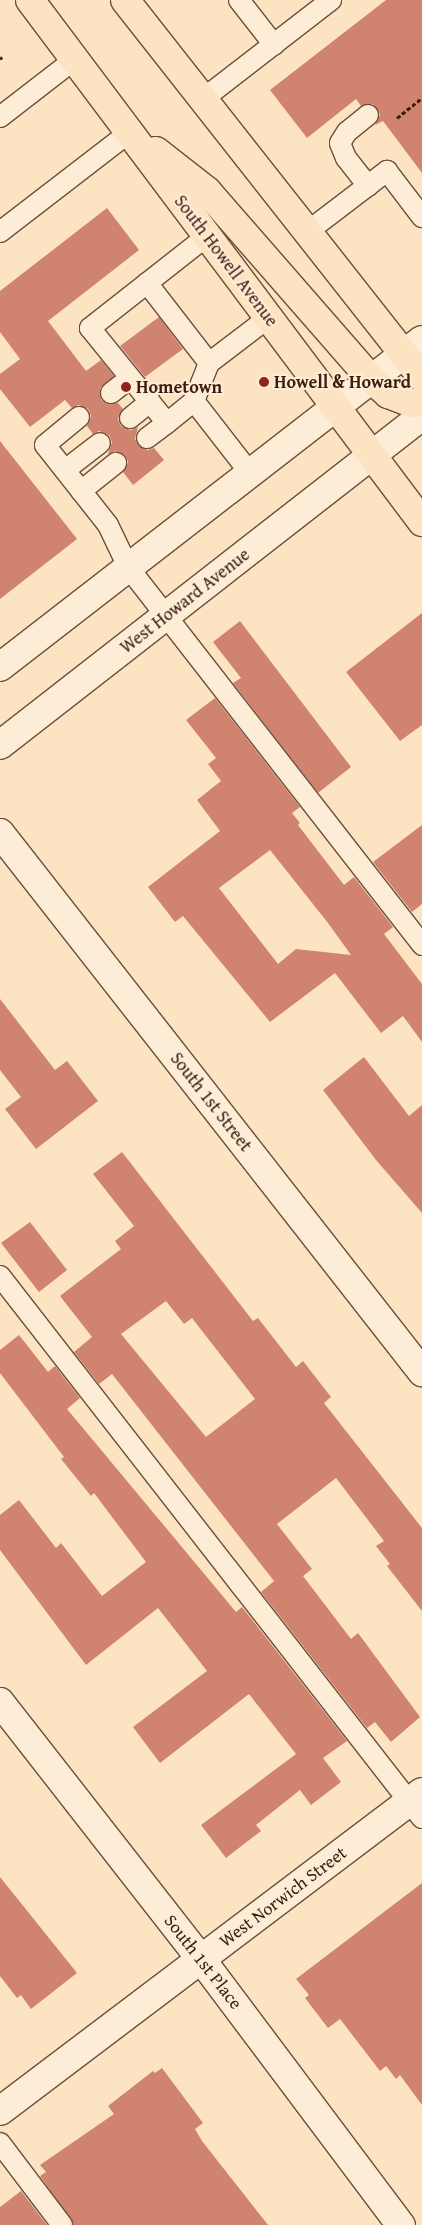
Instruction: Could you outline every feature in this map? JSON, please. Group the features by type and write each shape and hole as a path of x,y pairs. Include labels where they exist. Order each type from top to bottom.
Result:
{"main road":[{"name":"South Howell Avenue","path":"30,0 334,408 422,522"},
{"path":"125,0 307,232 412,347 422,377"},
{"path":"130,132 208,190 371,379 388,394 411,403 422,402"}],"street":[{"path":"0,667 412,347"},
{"name":"West Howard Avenue","path":"0,745 422,416"},
{"name":"South 1st Street","path":"0,832 422,1372"},
{"name":"South 1st Place","path":"0,1702 201,1959 401,2225"},
{"name":"West Norwich Street","path":"0,2111 201,1959 418,1804"}],"lane":[{"path":"239,0 274,45"},
{"path":"203,99 331,0"},
{"path":"0,117 75,60"},
{"path":"368,115 347,132 340,143 346,158 368,186"},
{"path":"0,232 130,132"},
{"path":"307,232 387,172 422,216"},
{"path":"166,423 90,328 207,236"},
{"path":"147,283 209,363"},
{"path":"147,438 194,401 209,363 268,318"},
{"path":"110,393 130,378"},
{"path":"194,401 250,473"},
{"path":"130,418 150,402"},
{"path":"79,417 45,445 108,525 128,566 422,945"},
{"path":"65,470 100,443"},
{"path":"81,490 116,463"},
{"path":"0,1276 418,1804"},
{"path":"0,2142 62,2225"}],"building":[{"path":"386,0 422,0 422,173 383,121 375,125 380,114 373,104 361,106 356,99 307,138 270,90"},
{"path":"107,208 139,250 48,321 86,371 101,360 114,376 100,388 101,400 107,404 118,403 123,409 118,419 121,426 131,430 138,427 135,439 138,445 148,450 154,448 164,460 133,485 123,472 128,462 125,455 115,451 108,454 112,442 109,435 99,431 93,434 87,426 91,416 88,409 78,405 72,408 65,400 30,427 0,389 0,374 20,359 0,332 0,291"},
{"path":"159,317 183,349 145,377 120,346"},
{"path":"0,441 77,539 0,599"},
{"path":"422,613 422,725 400,741 346,672"},
{"path":"240,621 351,767 318,793 233,683 241,678 213,642"},
{"path":"215,698 300,807 292,813 300,823 298,825 344,885 354,877 393,927 384,934 422,984 422,1042 403,1016 381,1033 335,973 270,1022 183,916 175,922 148,887 220,831 197,800 221,781 208,764 216,758 186,720","holes":["270,850 351,955 296,949 278,964 219,888"]},
{"path":"422,825 422,904 412,912 373,862"},
{"path":"0,999 55,1070 67,1061 98,1101 36,1149 5,1109 21,1097 0,1070"},
{"path":"364,1057 409,1116 422,1105 422,1213 376,1160 323,1090"},
{"path":"122,1152 253,1321 258,1318 296,1367 303,1361 331,1397 324,1403 422,1528 422,1611 387,1566 390,1564 376,1546 384,1541 336,1478 277,1524 312,1569 303,1576 351,1639 358,1633 420,1717 391,1742 375,1722 367,1728 261,1592 274,1581 112,1374 99,1384 74,1352 92,1337 60,1296 121,1249 115,1241 134,1226 93,1174","holes":["166,1301 184,1324 192,1318 255,1399 206,1437 121,1334"]},
{"path":"30,1222 67,1270 39,1292 1,1243"},
{"path":"19,1335 48,1372 55,1366 80,1398 67,1409 236,1612 242,1607 347,1741 323,1758 341,1782 311,1805 300,1790 256,1825 261,1831 226,1858 201,1825 296,1754 249,1694 160,1763 133,1727 207,1671 158,1608 86,1665 0,1550 0,1515 19,1500 56,1548 61,1543 102,1596 146,1562 94,1493 91,1496 61,1459 64,1457 0,1373 0,1350"},
{"path":"0,1877 77,1973 31,2009 21,1995 17,1998 0,1976"},
{"path":"422,1883 422,2105 400,2075 396,2079 386,2066 380,2071 340,2019 328,2028 305,1998 309,1995 296,1979"},
{"path":"162,2068 203,2123 195,2129 202,2141 268,2225 74,2225 40,2176 46,2172 40,2165 114,2114 108,2106 153,2071 155,2073"},
{"path":"21,2191 47,2225 0,2225 0,2207"}],"place":[{"name":"Howell & Howard","path":"264,382"},
{"name":"Hometown","path":"126,387"}]}
